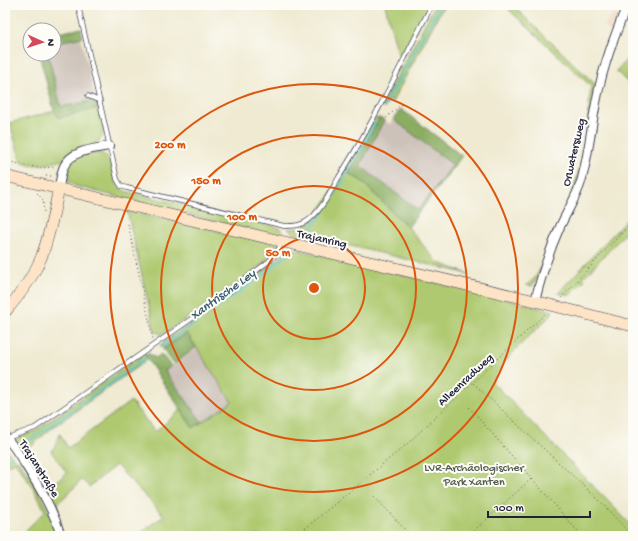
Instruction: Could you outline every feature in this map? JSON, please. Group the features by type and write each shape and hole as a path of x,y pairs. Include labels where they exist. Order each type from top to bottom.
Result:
{"main road":[{"name":"Trajanring","path":"5,176 535,301 633,326"},
{"path":"5,312 19,295 41,258 50,228 59,188"}],"street":[{"name":"Orwatersweg","path":"535,301 540,281 553,245 580,183 603,73 627,5"},
{"path":"59,188 61,175 69,159 81,152 109,146"},
{"name":"Trajanstraße","path":"6,437 44,493 61,536"}],"lane":[{"path":"78,5 109,146 117,179 121,186 284,226 300,225 311,218 322,205 348,163 432,5"},
{"path":"88,96 100,101"},
{"path":"6,437 35,428 244,281 275,255 282,242"}],"path":[{"path":"386,118 402,104"},
{"path":"5,162 40,168 64,167"},
{"path":"43,176 61,175"},
{"path":"36,192 43,200 44,219"},
{"name":"Alleenradweg","path":"296,536 406,445 553,306 633,221"},
{"path":"128,224 154,344"},
{"path":"472,383 601,502 632,536"},
{"path":"469,407 582,536"},
{"path":"468,536 531,479"},
{"path":"374,496 411,536"}],"shaded area":[{"path":"612,12 620,15 613,34 604,27"},
{"path":"81,37 94,95 91,101 61,107 50,62 62,62 62,41"},
{"path":"393,119 453,165 418,211 359,166 384,120 390,124"},
{"path":"196,347 232,402 202,422 165,371"}],"green space":[{"path":"385,5 429,5 402,56 398,54"},
{"path":"435,5 444,5 392,102 389,100 384,109 382,104"},
{"path":"504,5 512,5 596,85 589,130 588,113 591,86"},
{"path":"81,28 82,37 62,41 62,32"},
{"path":"632,54 633,80 629,84 616,71"},
{"path":"41,62 50,62 61,107 91,101 99,108 59,118 54,111"},
{"path":"99,108 104,132 101,139 94,145 75,155 53,162 36,165 21,162 10,123 54,111 59,118"},
{"path":"401,109 462,156 408,227 360,180 349,174 380,118 384,120 360,166 418,210 453,165 393,119"},
{"path":"380,118 349,174 360,180 408,227 437,262 469,274 309,236 306,239 298,236 288,229 300,228 310,223 329,197 371,123 375,119"},
{"path":"588,137 583,167 540,275 532,286 526,285 533,280 542,266 567,207 581,165"},
{"path":"97,153 106,156 109,159 115,181 124,191 274,226 281,229 283,234 281,238 75,186 67,179 65,171 73,160 80,156"},
{"path":"127,211 278,244 268,258 253,272 168,331 161,334 155,332"},
{"path":"633,213 633,225 583,278 585,280 570,295 558,293"},
{"name":"LVR-Archäologischer Park Xanten","path":"287,247 553,311 550,316 511,355 492,382 633,527 633,536 135,536 164,516 116,465 89,487 82,480 56,505 48,489 67,473 51,451 54,448 60,434 68,448 131,401 155,432 181,410 193,428 232,402 187,333 163,349 160,345 265,270 281,256"},
{"path":"187,333 196,347 174,364 163,349"},
{"path":"148,353 156,358 161,354 171,366 165,371 202,422 193,428 144,354"},
{"path":"144,354 148,359 53,427 22,456 16,447 16,441 21,436 35,431"},
{"path":"8,451 16,461 18,460 39,489 59,536 20,536 45,511 34,489 15,462 5,466 5,456"}],"waterway":[{"name":"Xantrische Ley","path":"384,107 440,5"},
{"name":"Xantrische Ley","path":"306,235 335,194 375,123"},
{"name":"Xantrische Ley","path":"162,347 266,273 291,251"},
{"name":"Xantrische Ley","path":"23,445 146,358"},
{"path":"5,427 8,430"},
{"name":"Xantrische Ley","path":"5,462 11,457"}]}
